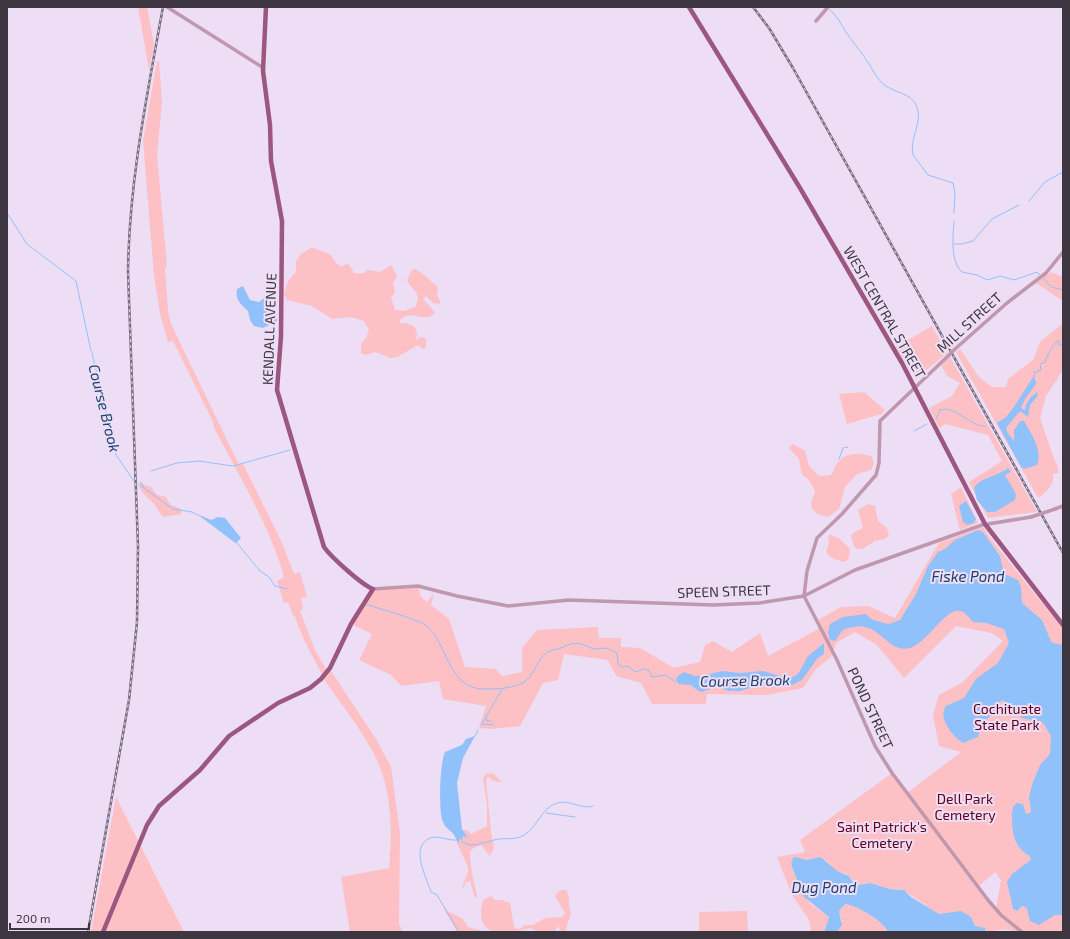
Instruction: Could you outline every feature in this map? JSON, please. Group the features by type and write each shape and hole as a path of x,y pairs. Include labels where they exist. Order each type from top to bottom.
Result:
{"main road":[{"name":"KENDALL AVENUE","path":"266,7 262,67 270,125 271,161 282,221 281,337 277,390 324,547 367,587 373,589"},
{"name":"WEST CENTRAL STREET","path":"689,7 806,198 915,386 985,524 1063,625"},
{"path":"366,598 367,587"},
{"path":"103,932 145,831 157,808 165,799 200,770 222,742 231,734 278,703 308,689 320,680 333,663 366,598 373,589"}],"street":[{"path":"167,7 262,67"},
{"path":"816,21 827,8"},
{"name":"MILL STREET","path":"804,596 806,578 815,541 874,477 879,463 879,422 885,414 1007,303 1048,270 1063,252"},
{"name":"SPEEN STREET","path":"373,589 418,586 457,596 496,604 515,606 569,600 747,604 804,596 864,567 985,524 1031,517 1063,506"},
{"name":"POND STREET","path":"804,596 842,672 871,739 888,768 987,899 1001,915 1022,932"}],"green space":[{"path":"138,7 147,7 154,45 149,70"},
{"path":"157,61 159,61 162,102 157,155 167,266 165,268 168,311 171,324 239,465 243,464 282,543 294,574 300,572 307,597 301,598 303,608 300,611 315,650 326,669 322,674 305,642 288,602 284,603 277,581 284,577 278,557 262,519 214,428 213,422 173,341 168,342 160,314 154,275 143,141"},
{"path":"312,247 331,255 336,263 341,266 348,264 355,273 364,273 367,270 380,272 391,265 397,276 393,283 395,293 391,297 395,310 404,311 415,307 418,298 416,292 407,280 411,271 414,269 423,274 438,287 437,294 441,304 433,303 426,296 423,299 434,311 434,314 430,317 408,315 399,321 402,324 405,323 414,326 417,333 416,340 421,337 426,339 426,347 423,349 418,345 397,357 391,358 375,352 365,355 361,353 361,344 366,338 369,330 364,321 351,317 332,319 312,306 287,300 284,294 288,281 296,272 296,262 300,255"},
{"path":"1051,272 1063,277 1063,301 1036,283"},
{"path":"1063,323 1063,370 1046,396 1040,418 1054,459 1058,466 1059,473 1053,474 1053,481 1051,485 1044,494 1038,498 956,352 960,349 979,377 992,387 1006,387 1008,379 1034,359 1040,342"},
{"path":"932,326 947,353 916,379 896,347"},
{"path":"950,357 1037,512 988,518 969,482 1002,461 988,435 946,424 939,428 929,408 952,396 960,383 947,376 941,365"},
{"path":"864,392 885,410 881,414 847,424 839,394"},
{"path":"793,444 805,451 809,466 819,476 831,475 836,464 842,458 850,454 868,455 872,457 874,464 871,470 857,474 845,487 839,509 828,517 818,514 813,510 811,504 815,490 808,479 802,475 799,459 789,448"},
{"path":"140,481 144,485 151,487 157,495 165,496 171,505 181,509 181,514 163,517 141,491"},
{"path":"961,487 978,523 960,530 951,494"},
{"path":"868,504 875,506 878,521 886,527 889,534 885,539 875,541 863,549 857,549 854,546 851,536 853,533 863,528 858,510"},
{"name":"Cochituate State Park","path":"983,527 1063,629 1063,932 1017,932 1006,929 986,932 985,928 975,926 971,917 934,913 926,905 901,889 889,889 866,883 858,885 848,875 835,870 824,859 817,858 791,864 801,891 811,904 829,917 824,932 811,932 809,920 792,895 777,857 805,852 800,840 892,773 907,793 961,752 939,746 933,715 939,695 963,682 1003,641 991,633 956,626 904,678 877,645 855,632 836,643 831,657 816,669 803,688 766,695 707,694 706,704 652,704 641,683 616,676 608,660 564,654 558,680 543,683 520,726 492,729 479,728 486,706 443,699 439,681 401,686 391,675 359,660 372,634 351,624 373,589 418,586 421,597 427,602 434,593 431,605 449,619 465,667 496,669 502,676 522,672 522,648 537,630 598,627 599,638 621,638 621,647 640,648 674,668 700,662 705,645 713,641 732,652 760,633 768,656 822,627 818,620 841,607 868,606 895,618 939,543","holes":["995,872 1001,880 996,909 978,887"]},
{"path":"830,534 840,539 850,549 849,558 845,562 834,559 826,552 829,543 828,537"},
{"path":"331,671 376,739 391,767 400,833 399,924 403,932 350,932 341,877 389,868 391,842 390,817 384,779 375,756 362,733 324,679"},
{"path":"493,773 502,782 493,781 489,777 486,779 494,848 490,856 481,845 473,848 470,852 471,869 477,896 475,898 470,881 466,882 463,888 462,887 468,872 468,867 457,843 460,837 462,839 463,836 467,838 463,830 467,830 471,834 487,826 487,803 483,779 486,774"},
{"path":"116,797 184,932 91,932"},
{"path":"560,890 566,890 567,892 571,913 565,932 561,932 558,926 554,932 538,932 530,928 510,932 501,932 493,931 487,928 482,922 481,913 483,900 491,896 495,900 502,900 510,903 514,927 516,929 525,925 533,925 545,918 562,917 565,913 555,896"},
{"path":"845,904 856,907 869,914 881,923 888,932 837,932 842,921 839,911"},
{"path":"444,909 463,919 468,927 480,930 482,932 457,932"},
{"path":"747,911 748,932 699,932 699,912"}],"water":[{"path":"243,286 250,300 259,302 266,297 275,297 278,302 272,307 271,310 277,311 277,321 263,328 254,326 250,320 248,311 239,302 237,297 237,289"},
{"path":"1033,377 1035,377 1034,379 1036,384 1025,399 1021,408 1025,411 1029,400 1038,392 1037,397 1030,405 1028,417 1020,411 1006,428 1007,432 1014,441 1014,430 1020,421 1024,421 1035,442 1038,454 1037,465 1024,469 1021,467 997,423 1006,417"},
{"path":"1008,468 1011,472 1005,475 1016,494 1015,500 995,512 987,512 977,500 974,488 981,481"},
{"path":"966,501 976,519 974,523 967,525 963,522 959,506"},
{"path":"197,514 211,520 218,517 225,518 241,538 236,543 234,542"},
{"name":"Fiske Pond","path":"978,530 983,532 1000,556 1004,574 1018,580 1021,587 1022,603 1042,620 1051,641 1053,643 1063,645 1063,915 1055,915 1039,925 1030,921 1027,909 1025,907 1022,906 1017,911 1013,909 1007,882 1012,874 1031,860 1030,856 1020,849 1015,840 1013,834 1012,811 1013,807 1017,803 1023,804 1026,814 1031,812 1029,797 1032,785 1040,765 1050,754 1051,736 1044,724 1040,721 1025,719 1012,712 1003,700 1000,702 997,709 982,724 978,737 963,743 951,732 943,716 946,706 964,698 976,679 998,663 1009,643 1004,629 986,623 973,622 966,614 960,611 955,611 949,614 923,640 910,648 902,649 895,646 877,633 862,626 845,629 835,641 830,640 828,633 830,624 843,617 866,614 871,619 889,624 900,620 916,594 928,566 938,552 945,549 955,540"},
{"path":"824,643 824,654 817,659 802,680 792,685 768,682 741,691 728,691 717,686 702,692 691,685 679,684 676,680 678,676 684,672 695,676 702,676 722,671 740,673 763,671 787,678 792,677 798,674 808,656"},
{"path":"475,736 463,758 457,783 462,829 468,838 463,836 462,841 460,838 458,844 454,835 443,822 441,816 440,798 443,757 445,752 462,745 466,739"},
{"name":"Dug Pond","path":"795,857 806,860 819,857 822,858 837,871 849,876 852,881 858,885 870,883 889,889 904,890 911,897 939,914 961,911 971,917 975,926 985,928 986,932 888,932 881,923 869,914 856,907 845,904 839,911 842,925 837,932 824,932 829,917 803,896 791,864 793,858"}],"waterway":[{"path":"829,9 882,83 891,89 906,95 914,102 917,107 918,118 912,149 913,155 928,175 953,183 955,193 954,213"},
{"path":"1029,201 1045,182 1063,172"},
{"path":"954,244 962,244 973,241 992,219 1019,205"},
{"name":"Course Brook","path":"7,213 27,244 76,281 91,351"},
{"path":"954,221 954,255 958,267 962,272 977,275 987,280 1000,276 1014,280 1037,272 1040,275"},
{"path":"1043,278 1051,287 1063,290"},
{"path":"1034,377 1035,372 1041,370 1040,364 1045,362 1054,345 1059,341 1060,346 1063,343"},
{"name":"Course Brook","path":"92,353 116,455 134,481"},
{"path":"936,419 940,410 946,409 957,413 974,423 985,426"},
{"path":"914,431 927,424"},
{"path":"839,459 843,448 848,447"},
{"path":"151,471 177,463 199,461 233,466 290,450"},
{"name":"Course Brook","path":"141,482 144,487"},
{"name":"Course Brook","path":"138,484 173,509 192,512 198,515"},
{"name":"Course Brook","path":"236,542 260,571 269,577 275,586 287,589"},
{"name":"Course Brook","path":"365,604 408,618 428,627 435,635 455,674 462,682 471,687 499,689 524,682 531,675 544,655 551,650 559,649 574,643 582,644 593,649 607,648 617,653 618,663 621,667 628,666 635,672 644,669 649,670 652,677 665,675 676,682"},
{"path":"481,725 503,688"},
{"path":"486,718 487,721 491,721"},
{"path":"483,724 492,725 494,723"},
{"path":"475,736 478,730"},
{"path":"462,841 468,845 473,845 498,839 521,837 532,828 547,809 557,803 566,802 584,807 593,806"},
{"path":"546,813 575,817"},
{"path":"457,840 437,837 430,838 424,842 420,855 423,871 431,892 437,895 459,932"}],"railway":[{"path":"88,932 129,700 137,622 138,546 128,272 129,238 135,172 163,7"},
{"path":"753,7 769,28 793,68 1063,553"}],"park label":[{"name":"Dell Park Cemetery","path":"965,806"},
{"name":"Saint Patrick's Cemetery","path":"882,834"}]}
